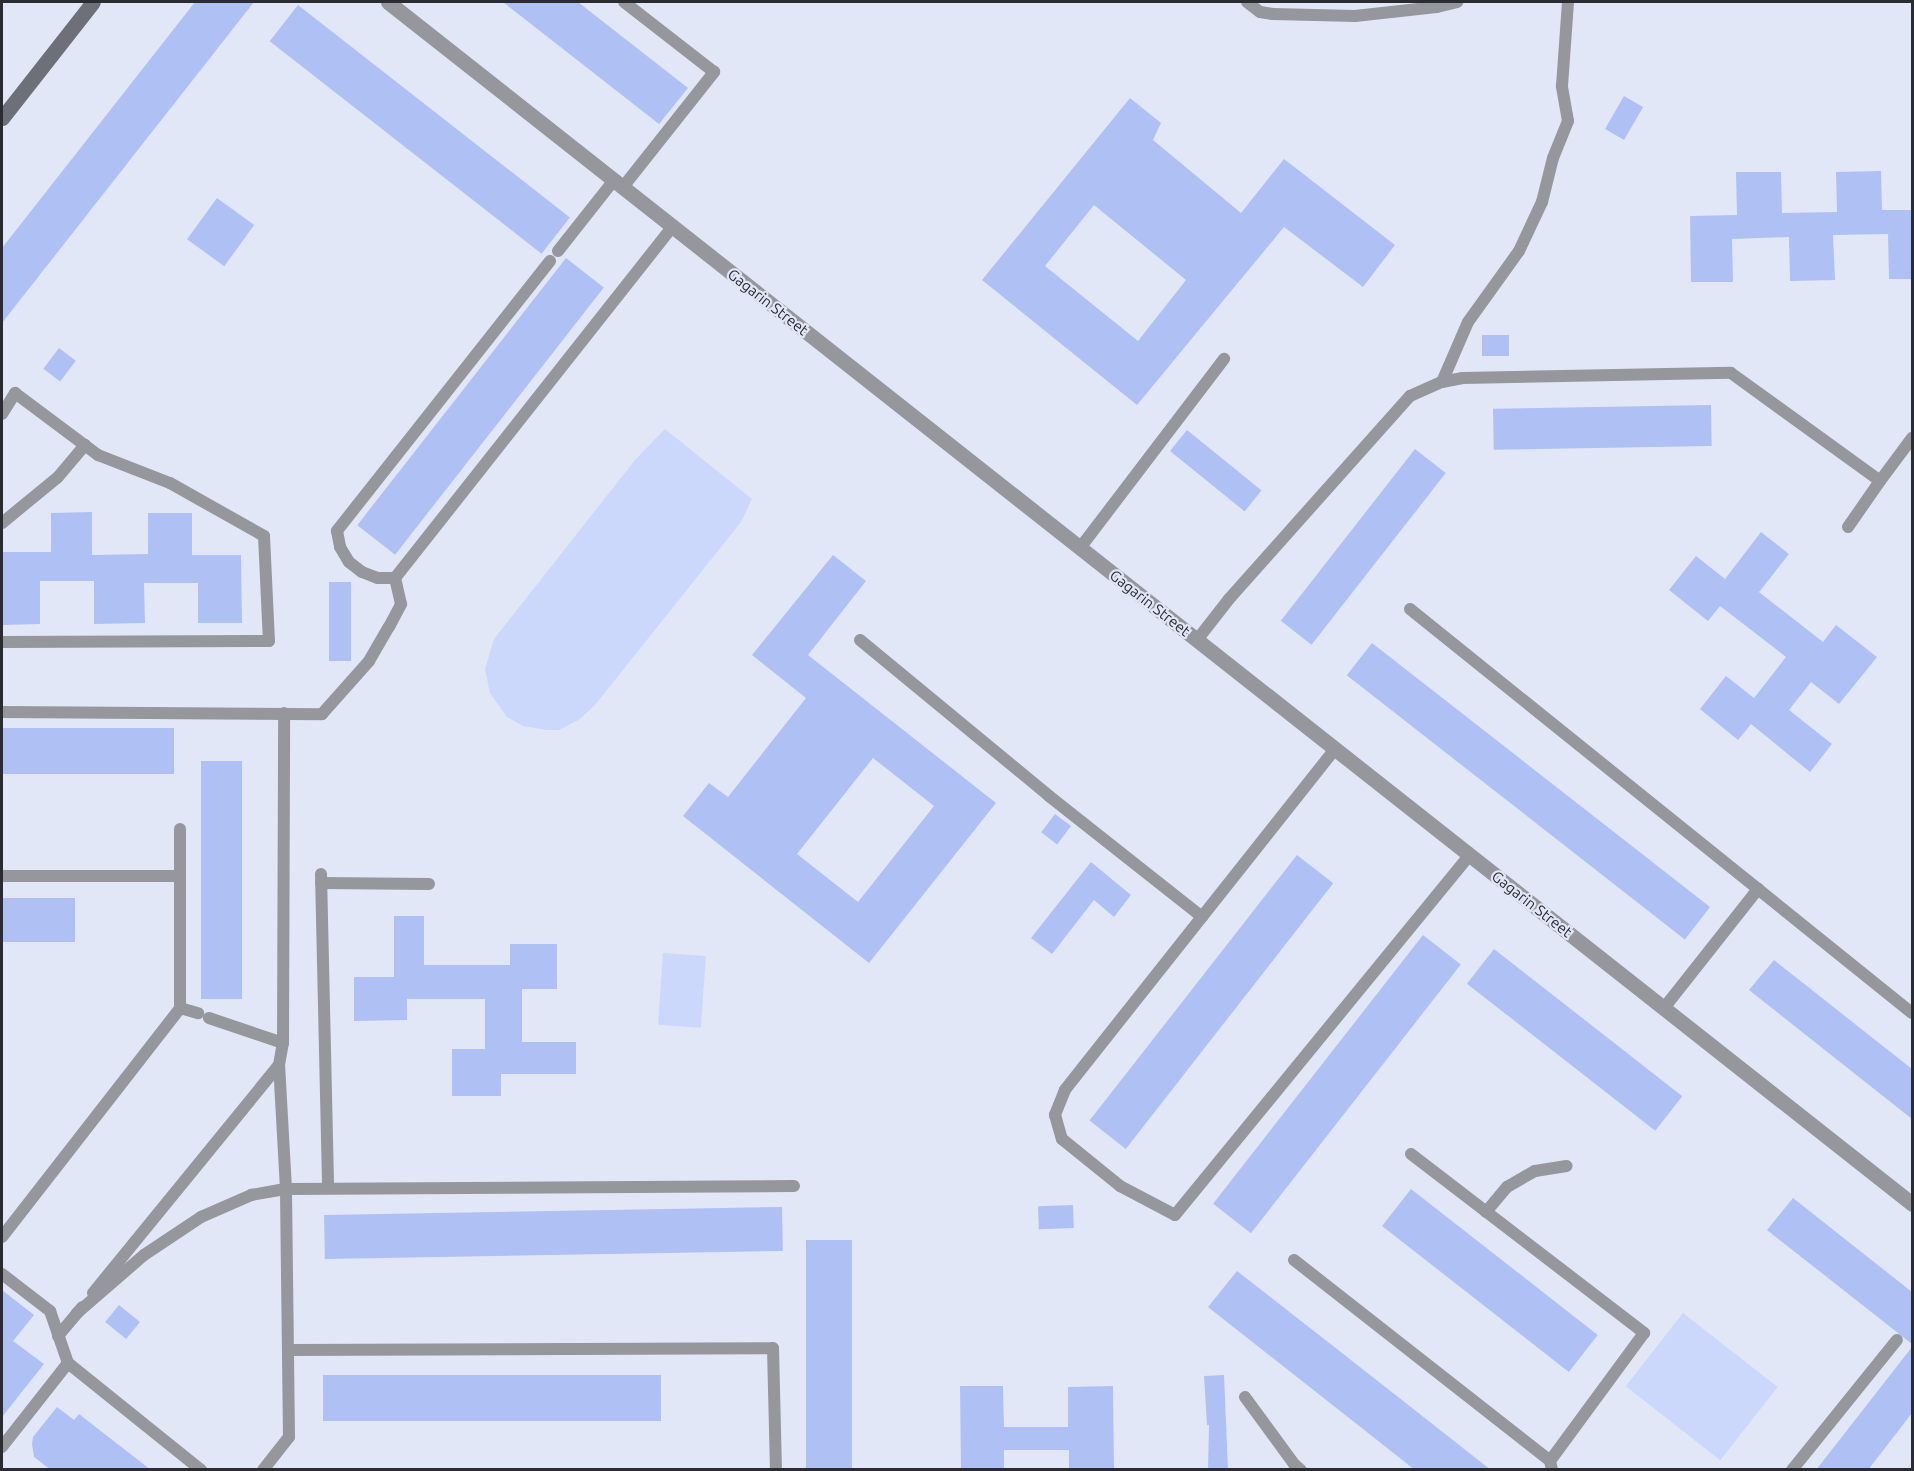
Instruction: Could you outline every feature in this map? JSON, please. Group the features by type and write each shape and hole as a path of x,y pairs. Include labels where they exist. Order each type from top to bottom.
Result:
{"main road":[{"path":"2,118 93,2"}],"street":[{"name":"Gagarin Street","path":"388,2 1912,1204"}],"lane":[{"path":"395,578 378,578 362,572 349,562 340,548 337,531 554,256 714,72 624,2"},
{"path":"1246,2 1260,12 1273,14 1355,16 1437,7 1457,2"},
{"path":"1273,14 1283,2"},
{"path":"1442,382 1468,322 1519,251 1542,202 1553,158 1568,121 1562,86 1568,2"},
{"path":"2,712 322,714 369,661 400,604 395,578 673,226"},
{"path":"1080,548 1224,359"},
{"path":"1197,640 1229,599 1410,396 1442,382 1463,378 1731,373 1880,481"},
{"path":"2,414 15,393 98,455 170,483 264,536 269,641 2,642"},
{"path":"1848,527 1912,438"},
{"path":"2,523 58,477 85,445"},
{"path":"1410,609 1912,1012"},
{"path":"861,640 1049,796 1202,917"},
{"path":"263,1470 289,1437 286,1189 279,1065 283,1043 285,713"},
{"path":"1335,748 1065,1090 1055,1115 1062,1139 1120,1185 1174,1215 1470,855"},
{"path":"2,1237 180,1008 180,829"},
{"path":"2,876 180,876"},
{"path":"328,1188 321,879 429,884"},
{"path":"1664,1008 1758,889"},
{"path":"180,1008 283,1043"},
{"path":"58,1336 279,1065"},
{"path":"1294,1260 1551,1465 1644,1334 1411,1154"},
{"path":"1486,1212 1507,1187 1535,1170 1567,1166"},
{"path":"77,1313 144,1255 201,1217 251,1195 286,1189 328,1188 794,1186"},
{"path":"2,1274 50,1311 68,1363 201,1470"},
{"path":"1792,1470 1897,1340"},
{"path":"288,1350 773,1348 776,1470"},
{"path":"2,1447 68,1363"},
{"path":"1245,1397 1294,1464 1301,1470"}],"shaded area":[{"path":"665,429 752,499 741,522 595,705 580,719 559,730 523,726 507,717 490,693 485,669 494,639 635,460"},
{"path":"663,953 706,956 701,1028 658,1025"},
{"path":"1683,1313 1778,1387 1720,1460 1626,1386"}],"building":[{"path":"195,2 254,2 2,323 2,248"},
{"path":"503,2 578,2 688,88 659,124"},
{"path":"298,5 570,217 542,254 270,41"},
{"path":"1624,96 1643,107 1624,140 1605,129"},
{"path":"1130,98 1161,123 1153,140 1241,213 1284,159 1395,245 1363,287 1284,227 1137,405 982,280","holes":["1094,205 1186,280 1138,341 1045,266"]},
{"path":"1881,171 1882,210 1912,210 1912,279 1889,279 1888,234 1833,235 1835,280 1790,281 1789,237 1732,239 1733,282 1691,282 1690,216 1737,215 1736,172 1781,172 1782,213 1837,212 1836,172"},
{"path":"217,198 254,225 224,266 187,239"},
{"path":"566,258 604,288 395,555 357,525"},
{"path":"1482,335 1509,335 1509,356 1482,356"},
{"path":"59,348 76,361 60,381 43,369"},
{"path":"1711,405 1712,446 1494,450 1493,409"},
{"path":"1187,430 1262,490 1245,511 1170,451"},
{"path":"1415,449 1446,473 1312,645 1281,621"},
{"path":"92,512 92,555 148,554 148,513 192,513 192,555 241,555 242,623 198,623 198,583 144,583 145,623 94,624 94,581 40,581 40,624 2,625 2,552 51,552 51,513"},
{"path":"1761,532 1789,554 1759,592 1823,642 1836,625 1877,657 1839,704 1811,682 1789,710 1832,744 1810,772 1751,724 1738,740 1700,709 1726,676 1754,698 1786,657 1720,606 1708,621 1669,590 1696,556 1725,579"},
{"path":"833,555 866,581 808,655 996,803 869,963 683,816 709,783 728,797 806,698 752,655","holes":["873,758 934,806 858,902 797,854"]},
{"path":"329,582 351,582 351,661 329,661"},
{"path":"1372,643 1710,907 1685,939 1347,675"},
{"path":"2,728 174,728 174,774 2,774"},
{"path":"201,761 242,761 242,999 201,999"},
{"path":"1055,814 1071,826 1057,844 1041,832"},
{"path":"1297,855 1333,883 1126,1149 1090,1121"},
{"path":"1091,862 1131,895 1114,917 1094,900 1052,954 1031,938"},
{"path":"2,898 75,898 75,942 2,942"},
{"path":"394,916 424,916 424,965 510,965 510,944 557,944 557,989 522,989 522,1042 576,1042 576,1074 501,1074 501,1096 452,1096 452,1049 485,1049 485,999 407,999 407,1020 354,1021 354,977 394,977"},
{"path":"1423,935 1461,965 1251,1233 1213,1204"},
{"path":"1494,949 1682,1096 1655,1131 1467,984"},
{"path":"1774,960 1912,1069 1912,1119 1749,990"},
{"path":"1411,1189 1598,1335 1569,1372 1382,1226"},
{"path":"1793,1198 1912,1292 1912,1344 1767,1230"},
{"path":"1073,1205 1074,1228 1039,1229 1038,1206"},
{"path":"782,1207 783,1251 325,1259 324,1215"},
{"path":"806,1240 852,1240 852,1470 806,1470"},
{"path":"1237,1271 1491,1470 1415,1470 1208,1307"},
{"path":"2,1290 34,1315 13,1341 44,1364 2,1417"},
{"path":"119,1305 140,1322 126,1339 105,1322"},
{"path":"1912,1347 1912,1413 1868,1470 1816,1470"},
{"path":"323,1375 661,1375 661,1421 323,1421"},
{"path":"1224,1375 1228,1470 1208,1470 1209,1425 1207,1425 1204,1376"},
{"path":"960,1386 1003,1386 1004,1427 1068,1427 1068,1387 1113,1386 1114,1470 1069,1470 1069,1450 1004,1450 1004,1470 961,1470"},
{"path":"57,1407 74,1420 79,1414 151,1470 51,1470 34,1457 32,1444 33,1437"}]}
